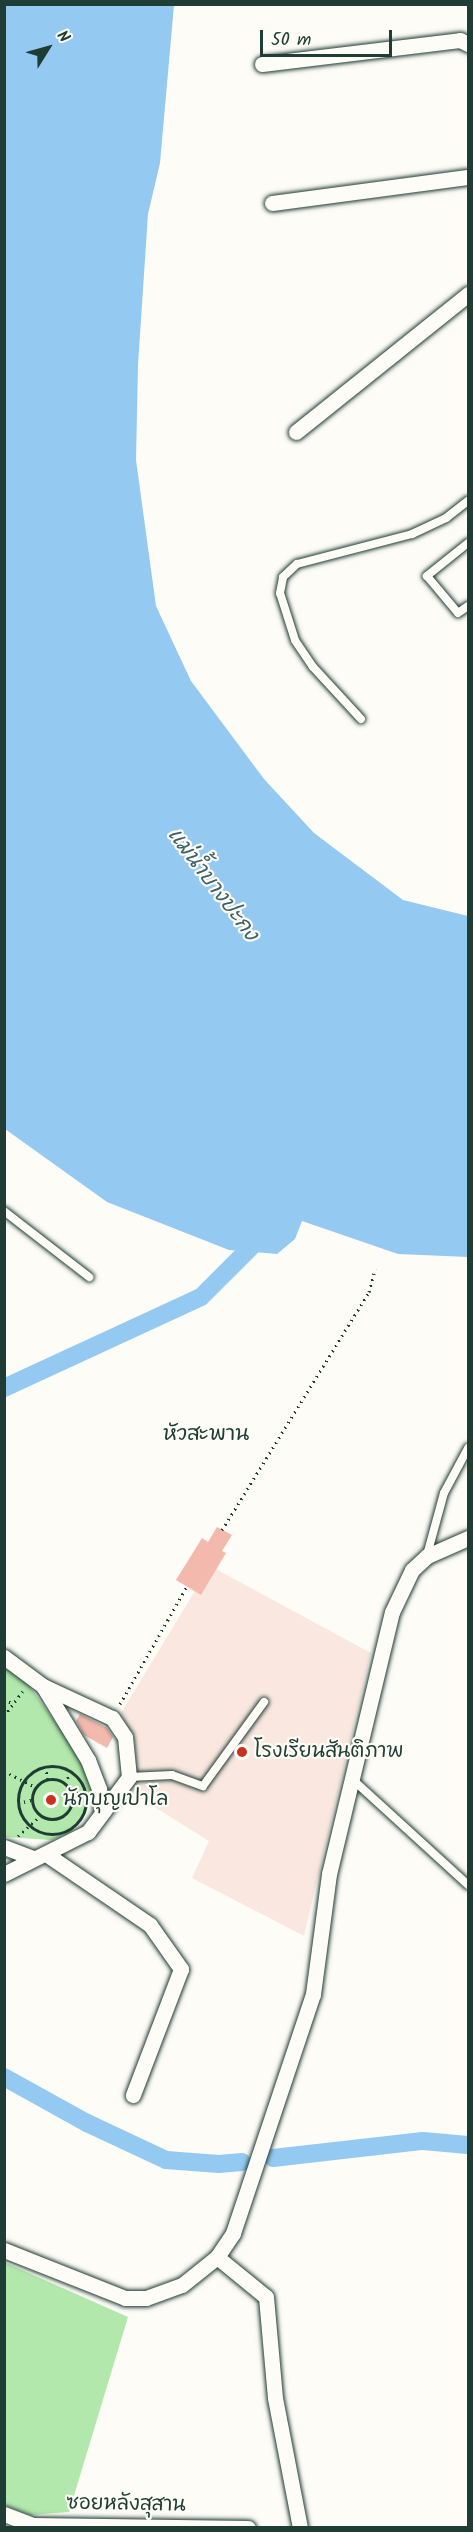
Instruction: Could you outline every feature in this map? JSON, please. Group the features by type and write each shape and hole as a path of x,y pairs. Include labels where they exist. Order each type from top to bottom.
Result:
{"street":[{"path":"262,64 460,40 468,44"},
{"path":"272,203 468,178"},
{"path":"296,432 468,294"},
{"path":"4,2250 125,2298 164,2292 182,2284 217,2257 232,2233 313,1994 329,1874 392,1612 412,1570 427,1556 468,1538"},
{"path":"4,1657 37,1683 112,1718 125,1737 129,1777 88,1832 4,1874"},
{"path":"37,1683 88,1760 99,1789 102,1812"},
{"path":"5,1847 39,1856 150,1925 181,1969 133,2095"},
{"path":"217,2257 266,2297 275,2398 300,2528"},
{"name":"ซอยหลังสุสาน","path":"4,2514 33,2526 248,2528"}],"lane":[{"path":"361,719 313,667 295,640 280,592 283,577 297,564 412,534 446,518 468,501"},
{"path":"468,543 427,576 458,613 468,606"},
{"path":"4,1211 89,1277"},
{"path":"427,1556 444,1493 468,1448"},
{"path":"129,1777 172,1774 203,1786 264,1702"},
{"path":"352,1779 468,1884"}],"path":[{"path":"222,1530 369,1292 375,1269"},
{"path":"112,1718 187,1586"},
{"path":"4,1716 13,1704 37,1683"},
{"path":"4,1698 13,1704"},
{"path":"45,1766 48,1779"},
{"path":"45,1766 68,1770 84,1791 85,1809 80,1820 62,1833 39,1832 29,1826 18,1803 24,1780 45,1766"},
{"path":"4,1771 36,1787"},
{"path":"48,1779 64,1783 71,1793 70,1808 58,1818 41,1815 33,1800 36,1787 48,1779"},
{"path":"71,1793 84,1791"},
{"path":"18,1803 33,1800"},
{"path":"5,1847 41,1815"},
{"path":"58,1818 62,1833"}],"shaded area":[{"name":"โรงเรียนสันติภาพ","path":"210,1566 371,1653 304,1936 192,1878 209,1841 129,1791 136,1764 135,1741 121,1713"}],"green space":[{"path":"4,1665 28,1684 80,1757 91,1789 86,1813 71,1832 52,1840 5,1837"},
{"path":"4,2262 128,2317 69,2512 30,2515 5,2505"}],"water":[{"name":"แม่น้ำบางปะกง","path":"4,5 174,5 160,163 148,214 138,365 136,460 156,606 191,681 264,779 314,833 403,900 468,916 468,1257 398,1254 302,1221 295,1239 277,1254 229,1250 107,1202 5,1129"}],"building":[{"path":"217,1527 232,1535 222,1551 226,1553 201,1595 176,1580 202,1538 208,1542"},
{"path":"80,1714 107,1728 113,1737 107,1748 84,1735 76,1721"}],"waterway":[{"path":"4,1388 201,1297 263,1235"},
{"path":"4,2077 87,2123 166,2160 219,2164 242,2162"},
{"path":"273,2158 423,2141 468,2145"}],"place":[{"name":"โรงเรียนสันติภาพ","path":"242,1752"},
{"name":"นักบุญเปาโล","path":"51,1800"}],"district":[{"name":"หัวสะพาน","path":"206,1435"}]}
